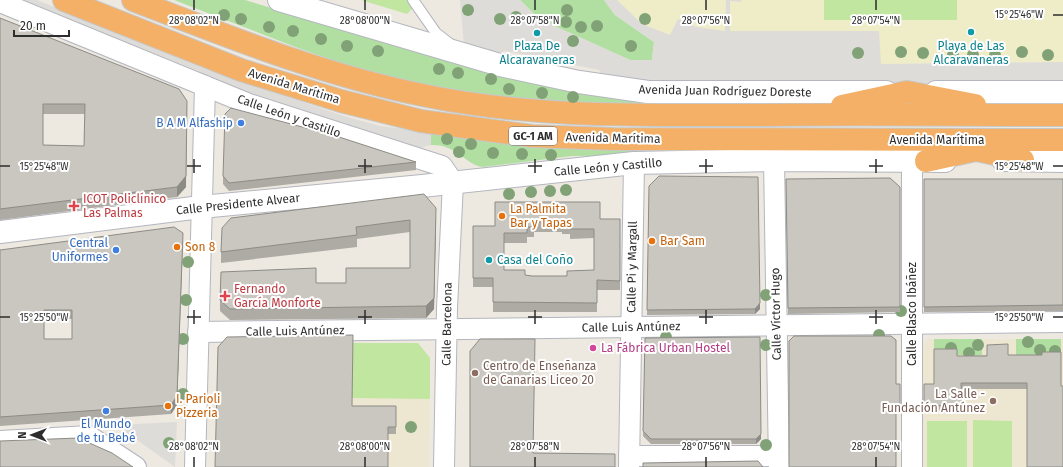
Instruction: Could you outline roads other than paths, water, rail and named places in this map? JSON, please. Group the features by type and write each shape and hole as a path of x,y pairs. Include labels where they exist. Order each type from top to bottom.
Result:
{"highway":[{"name":"Avenida Marítima","path":"64,0 241,70 341,101 421,121 532,136 921,154 1023,150 1063,140"},
{"name":"Avenida Marítima","path":"134,0 248,44 351,78 428,96 533,112 613,115 1063,115"},
{"path":"802,114 907,92 1021,115"},
{"path":"921,154 974,150 1023,150"}],"street":[{"name":"Avenida Juan Rodríguez Doreste","path":"279,0 500,65 579,82 648,92 1063,92"},
{"name":"Calle León y Castillo","path":"0,2 249,104 442,166 453,182 634,163 774,160 921,154"},
{"path":"194,467 205,86"},
{"path":"1023,150 1063,161"},
{"name":"Calle Blasco Ibáñez","path":"912,467 912,324 921,154"},
{"name":"Calle Víctor Hugo","path":"774,160 779,462"},
{"name":"Calle Pi y Margall","path":"629,462 634,163"},
{"name":"Calle Presidente Alvear","path":"0,232 201,207 453,182"},
{"name":"Calle Barcelona","path":"444,467 447,329 453,182"},
{"name":"Calle Luis Antúnez","path":"198,332 1063,322"},
{"path":"0,441 89,436 136,467"},
{"path":"629,462 779,462"}],"lane":[{"path":"413,0 436,33 462,54"}],"place":[{"name":"Playa de Las Alcaravaneras","path":"971,32"},
{"name":"Plaza De Alcaravaneras","path":"537,33"},
{"name":"B A M Alfaship","path":"241,123"},
{"name":"ICOT Policlínico Las Palmas","path":"74,206"},
{"name":"La Palmita Bar y Tapas","path":"502,216"},
{"name":"Bar Sam","path":"652,241"},
{"name":"Son 8","path":"177,247"},
{"name":"Central Uniformes","path":"116,250"},
{"name":"Casa del Coño","path":"489,260"},
{"name":"Fernando García Monforte","path":"225,296"},
{"name":"La Fábrica Urban Hostel","path":"593,348"},
{"name":"Centro de Enseñanza de Canarias Liceo 20","path":"475,373"},
{"name":"La Salle - Fundación Antúnez","path":"993,401"},
{"name":"I. Parioli Pizzeria","path":"168,406"},
{"name":"El Mundo de tu Bebé","path":"106,411"}]}
